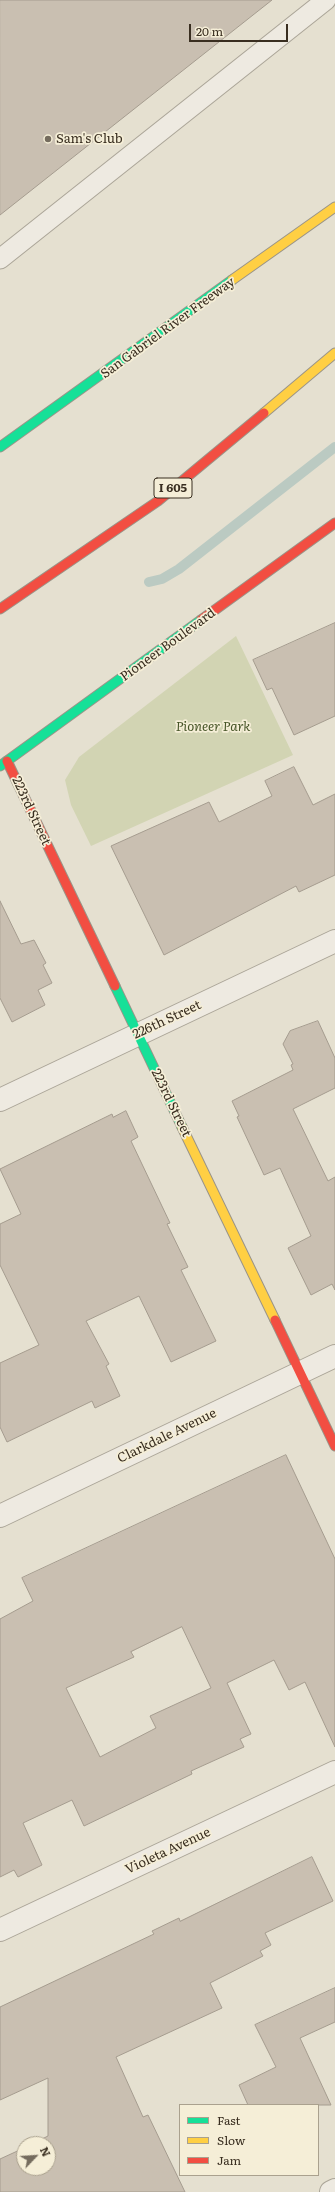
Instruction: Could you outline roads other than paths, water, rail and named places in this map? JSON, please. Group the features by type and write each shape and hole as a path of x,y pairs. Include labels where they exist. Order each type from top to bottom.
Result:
{"main road":[{"name":"San Gabriel River Freeway","path":"0,447 335,207"},
{"name":"I 605","path":"0,609 158,502 335,352"},
{"name":"Pioneer Boulevard","path":"4,763 335,524"},
{"name":"223rd Street","path":"4,763 138,1034 335,1446"}],"street":[{"name":"226th Street","path":"0,1100 335,941"},
{"name":"Clarkdale Avenue","path":"0,1516 335,1356"},
{"name":"Violeta Avenue","path":"0,1930 335,1772"},
{"path":"331,2192 335,2190"}],"lane":[{"path":"0,259 326,0"}],"waterway":[{"path":"149,582 162,579 179,569 335,447"}],"place":[{"name":"Sam's Club","path":"48,139"}],"park label":[{"name":"Pioneer Park","path":"213,727"}]}
